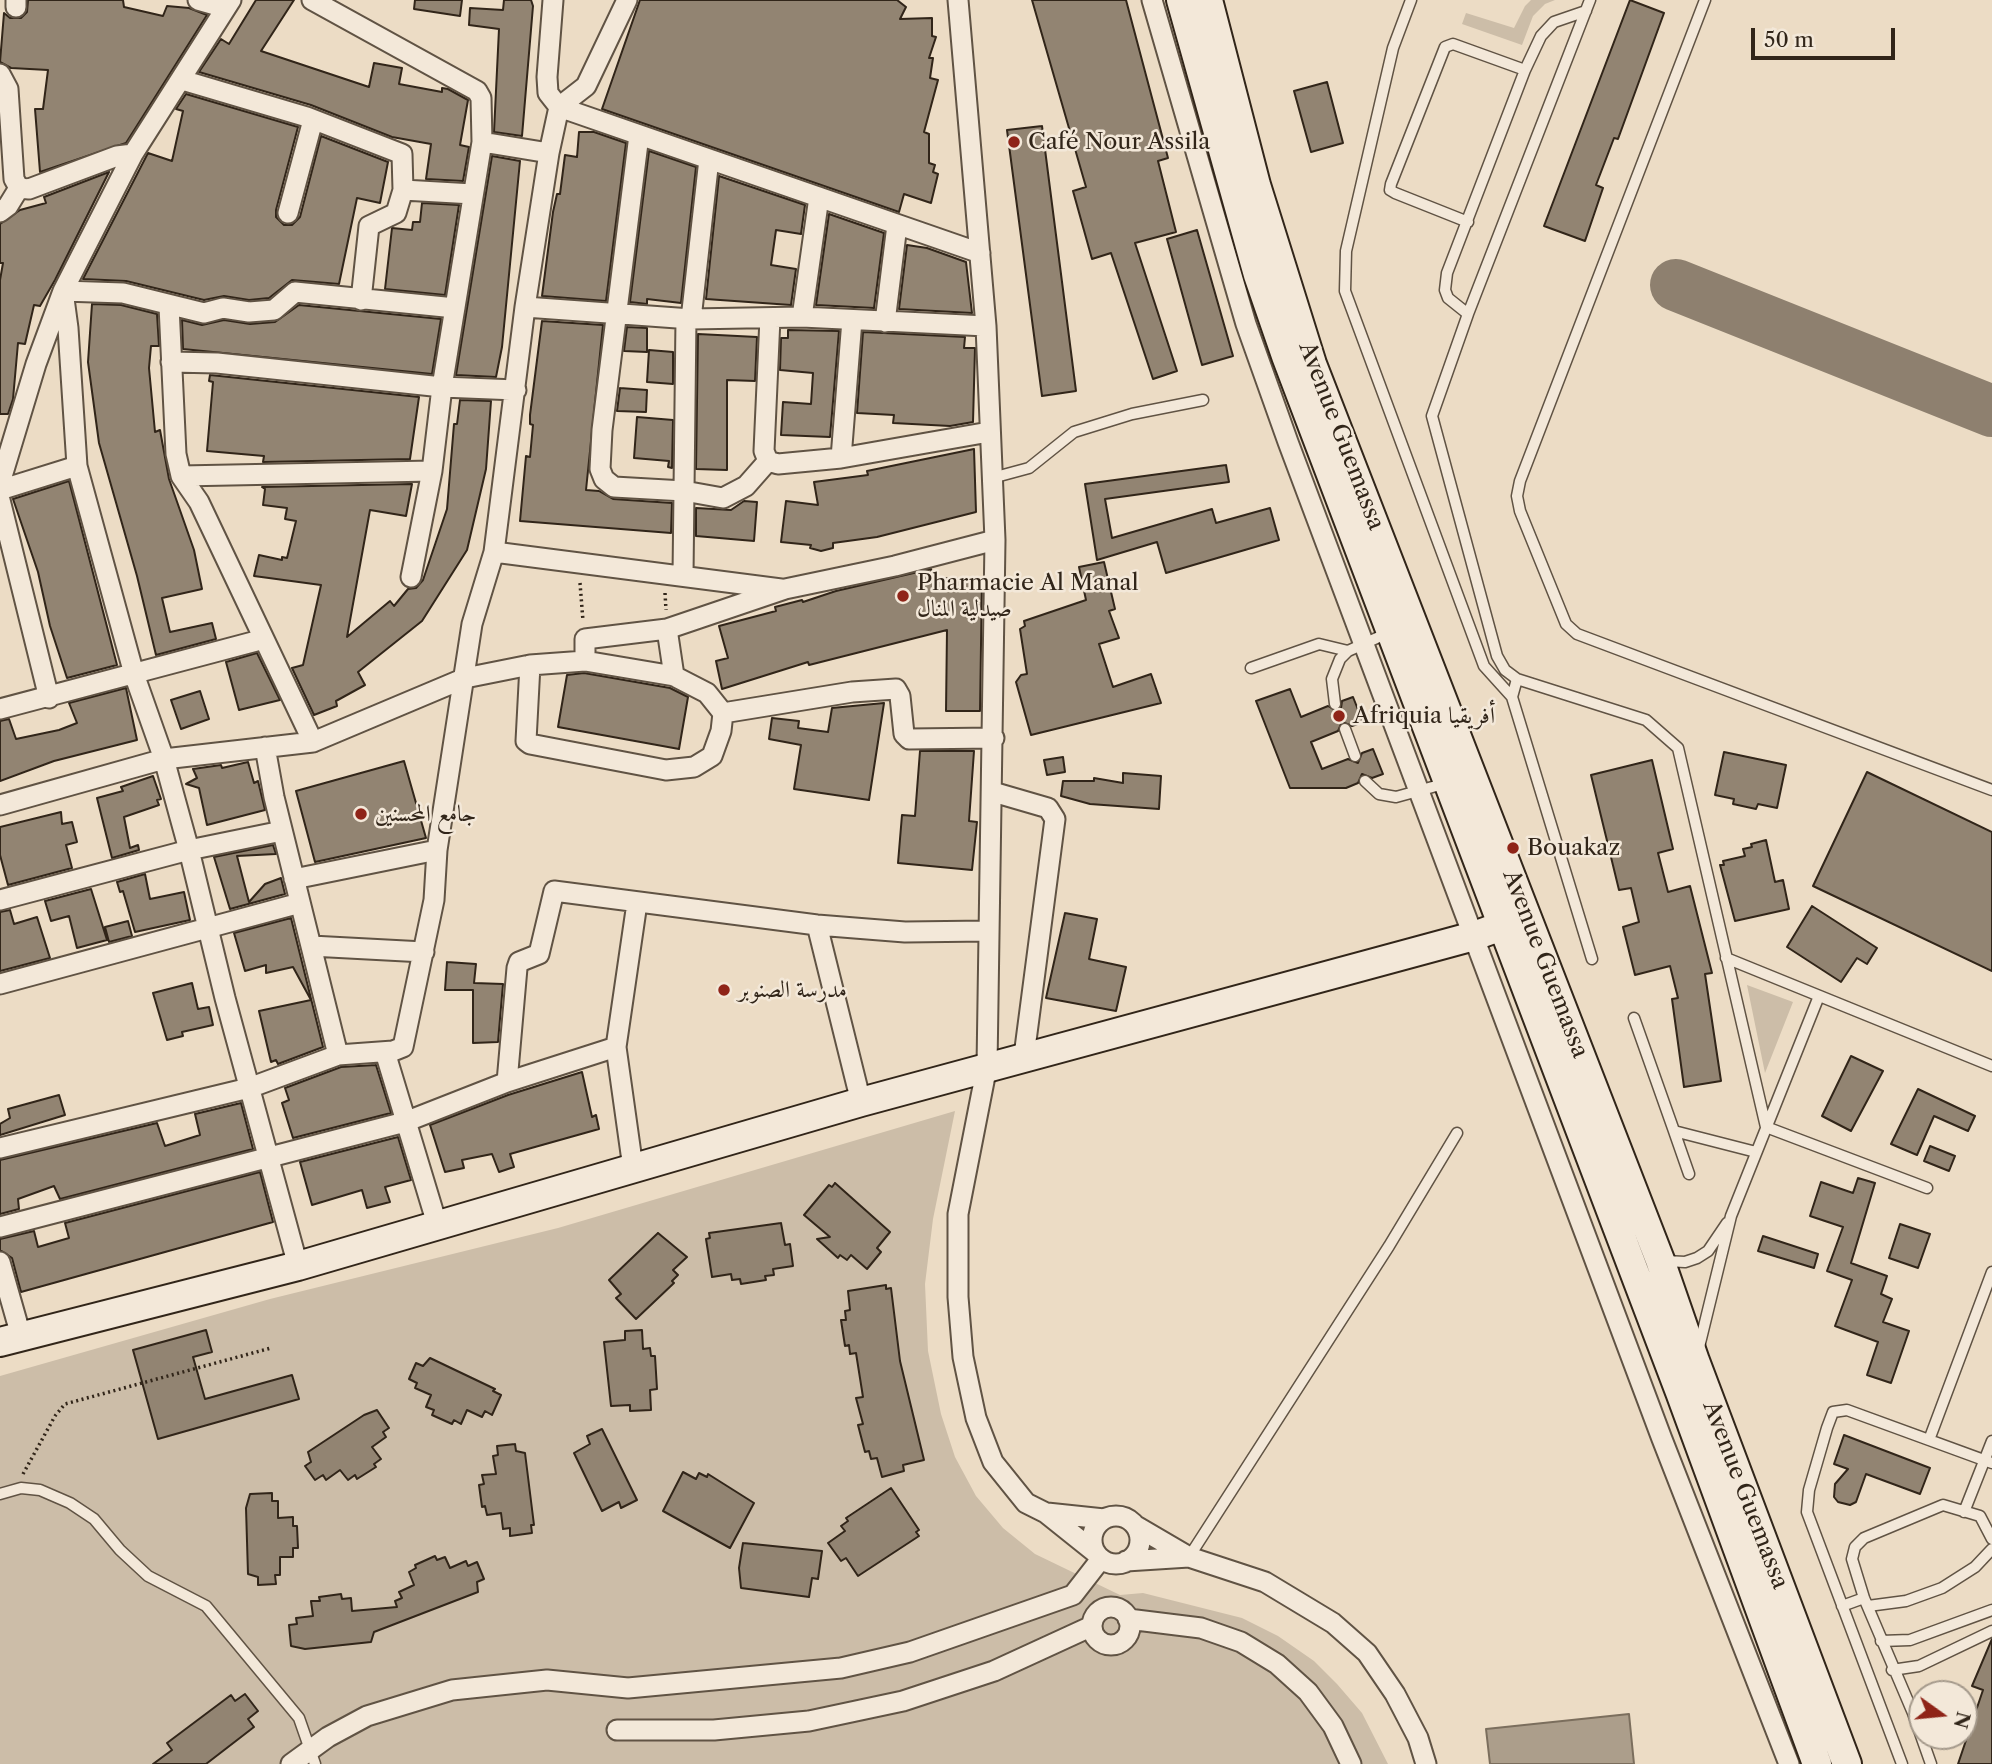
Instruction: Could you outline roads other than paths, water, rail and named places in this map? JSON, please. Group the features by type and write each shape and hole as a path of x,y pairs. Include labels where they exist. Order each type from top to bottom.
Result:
{"main road":[{"name":"Avenue Guemassa","path":"1181,0 1258,275 1447,783 1514,921 1660,1260 1695,1361 1847,1764"},
{"name":"Avenue Guemassa","path":"1208,0 1256,185 1312,364 1514,921 1685,1405 1817,1764"},
{"path":"10,1339 298,1266 987,1066 1474,936 1514,921"}],"street":[{"path":"0,483 40,351 62,291 133,154 228,4 198,0"},
{"path":"312,0 477,91 481,98 482,142 442,387 432,471 411,577"},
{"path":"553,0 547,77 548,93 559,107 980,253"},
{"path":"0,1148 249,1088 338,1055 399,1049 406,1041 434,900 438,850 472,624 494,552 525,307 549,153 559,107 586,86 627,0"},
{"path":"958,0 986,326 995,540 987,1066 958,1214 958,1297 963,1357 976,1418 993,1462 1026,1503 1046,1513 1099,1556 1114,1564 1189,1557"},
{"path":"1152,0 1246,324 1356,647 1420,792 1662,1439 1789,1764"},
{"path":"0,74 8,89 5,130 14,179 19,188"},
{"path":"182,80 236,94 402,154 403,190 394,215 379,219 369,226 361,300"},
{"path":"288,213 313,120"},
{"path":"639,135 614,313 600,469 604,479 614,487 684,491 723,498 746,486 768,461"},
{"path":"482,142 549,153"},
{"path":"19,188 29,189 117,156 133,154"},
{"path":"673,575 684,491 688,318 709,159"},
{"path":"0,212 8,206 19,188"},
{"path":"403,190 473,194"},
{"path":"802,317 819,197"},
{"path":"885,323 897,225"},
{"path":"62,291 123,293 204,313 223,308 249,312 274,310 295,292 455,308"},
{"path":"62,291 68,328 77,466 134,674 164,759 298,1266"},
{"path":"169,306 176,454 181,476 199,502 313,742"},
{"path":"525,307 688,318 802,317 986,326"},
{"path":"768,461 764,451 770,318"},
{"path":"841,458 852,320"},
{"path":"171,362 217,363 442,387 516,390"},
{"path":"768,461 778,464 841,458 989,432"},
{"path":"0,490 77,466"},
{"path":"181,476 432,471"},
{"path":"0,500 50,698"},
{"path":"585,661 585,639 667,629 785,589 895,566 995,540"},
{"path":"494,552 785,589"},
{"path":"667,629 674,676"},
{"path":"0,709 50,698 264,639"},
{"path":"0,805 164,759 313,742 465,678 530,665 585,661 674,676 707,693 723,713 721,731 712,756 704,764 681,771 535,746 526,741 530,665"},
{"path":"723,713 839,694 896,689 900,696 905,734 909,739 994,738"},
{"path":"265,747 282,831 338,1055"},
{"path":"993,792 1048,808 1055,819 1024,1056"},
{"path":"0,900 189,850 282,831"},
{"path":"294,879 438,850"},
{"path":"507,1082 517,968 519,962 540,954 554,891 817,925 905,932 987,931"},
{"path":"0,984 300,903"},
{"path":"633,1168 616,1047 637,903"},
{"path":"817,925 861,1102"},
{"path":"311,946 424,952"},
{"path":"0,1227 269,1160 405,1122 507,1082 616,1047"},
{"path":"384,1052 437,1224"},
{"path":"0,1262 10,1339"},
{"path":"1046,1513 1104,1519 1117,1516 1189,1557 1265,1582 1298,1599 1333,1623 1367,1653 1395,1694 1418,1738 1426,1764"},
{"path":"1099,1556 1092,1538 1104,1519"},
{"path":"1126,1561 1138,1550 1140,1542 1136,1526"},
{"path":"291,1764 312,1758 367,1716 452,1690 547,1680 628,1688 841,1668 910,1652 1073,1595 1099,1556"},
{"path":"1128,1619 1127,1636 1112,1645 1096,1637 1092,1626 1097,1614 1107,1608 1119,1609 1128,1619 1201,1628 1241,1642 1277,1664 1308,1692 1327,1718 1351,1764"},
{"path":"617,1730 727,1729 809,1721 903,1701 994,1671 1092,1626"}],"lane":[{"path":"1411,0 1393,48 1346,251 1343,271 1345,290 1484,666 1512,697 1592,959"},
{"path":"1590,0 1468,314 1434,408 1432,425 1497,656 1505,670 1517,680 1646,720 1678,748 1766,1127"},
{"path":"1705,0 1520,481 1517,496 1520,511 1566,624 1577,634 1992,790"},
{"path":"1468,314 1448,298 1445,281 1525,71 1541,36 1555,22 1586,11"},
{"path":"1468,222 1395,193 1390,190 1391,184 1445,47 1453,44 1525,71"},
{"path":"992,478 1029,468 1074,432 1132,414 1203,400"},
{"path":"1335,704 1332,679 1340,659 1356,647 1390,631"},
{"path":"1251,668 1319,643 1356,647"},
{"path":"1512,697 1517,680"},
{"path":"1345,729 1355,756"},
{"path":"1365,781 1372,790 1383,795 1405,796 1447,783"},
{"path":"1726,958 1992,1066"},
{"path":"1695,1361 1731,1216 1819,996"},
{"path":"1634,1018 1689,1174"},
{"path":"1766,1127 1927,1188"},
{"path":"1674,1131 1756,1152"},
{"path":"1189,1557 1389,1246 1457,1133"},
{"path":"1660,1260 1673,1263 1697,1258 1708,1251 1731,1216"},
{"path":"1929,1440 1992,1272"},
{"path":"1902,1764 1807,1511 1809,1490 1833,1412 1847,1410 1988,1462"},
{"path":"1964,1512 1988,1462 1992,1441"},
{"path":"0,1494 22,1488 40,1490 70,1503 94,1519 148,1577 206,1606 299,1718 312,1758"},
{"path":"1931,1764 1909,1703 1892,1670 1866,1602 1852,1559 1855,1547 1864,1538 1943,1505 1980,1516 1992,1539"},
{"path":"1842,1606 1866,1602 1906,1601 1942,1588 1975,1567 1992,1549"},
{"path":"1881,1641 1910,1640 1992,1610"},
{"path":"1892,1670 1919,1666 1992,1631"}],"place":[{"name":"Café Nour Assila","path":"1014,142"},
{"name":"Pharmacie Al Manal صيدلية المنال","path":"903,596"},
{"name":"Afriquia أفريقيا","path":"1339,716"},
{"name":"جامع المحسنين","path":"361,814"},
{"name":"Bouakaz","path":"1513,848"},
{"name":"مدرسة الصنوبر","path":"724,990"}]}
